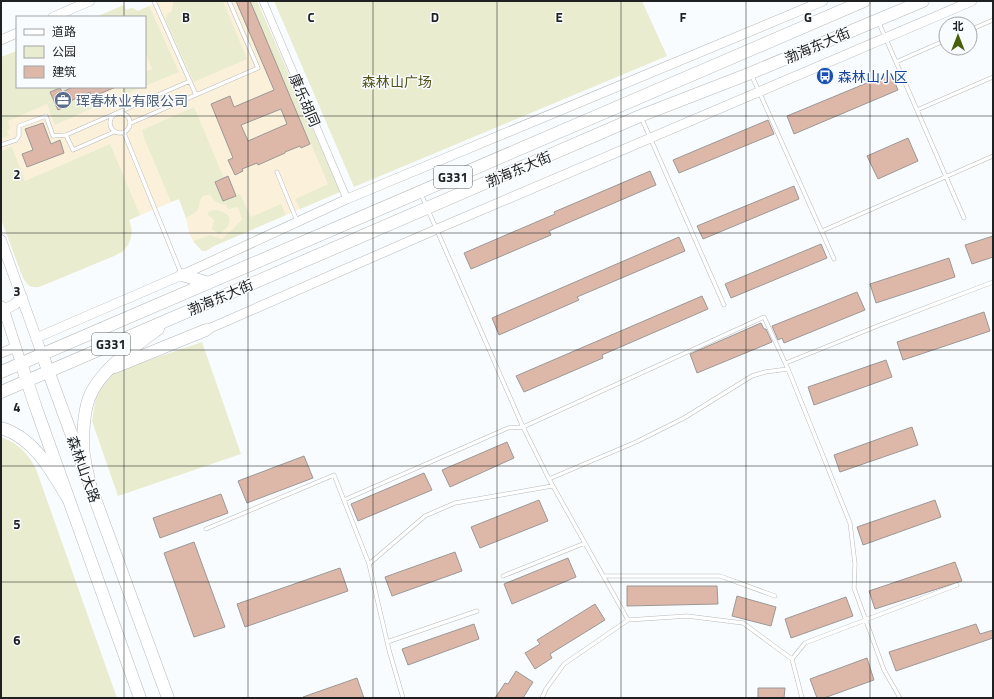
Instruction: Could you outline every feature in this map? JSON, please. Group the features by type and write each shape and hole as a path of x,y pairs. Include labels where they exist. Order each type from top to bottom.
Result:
{"main road":[{"name":"渤海东大街","path":"42,354 864,1"},
{"name":"渤海东大街","path":"49,371 640,116 751,73 923,1"},
{"name":"森林山大路","path":"1,240 168,698"},
{"path":"182,276 209,283"},
{"path":"2,308 16,304 22,297"},
{"name":"森林山大路","path":"2,308 26,381 140,698"},
{"path":"91,489 83,448 86,412 89,398 95,387 126,353 174,317"},
{"path":"110,369 206,330"},
{"name":"G331","path":"1,372 42,354"},
{"name":"G331","path":"1,392 49,371"},
{"path":"1,428 18,436 38,453 48,464 67,496"}],"street":[{"path":"55,16 90,1"},
{"name":"康乐胡同","path":"263,1 347,200"},
{"path":"36,338 182,276 347,200 823,1"},
{"name":"渤海东大街","path":"206,330 437,229 972,1"},
{"path":"1,40 16,33"},
{"path":"1,353 16,347"}],"lane":[{"path":"154,1 196,95"},
{"path":"131,123 258,68 229,1"},
{"path":"878,20 964,218"},
{"path":"978,27 993,20"},
{"path":"896,62 938,44"},
{"path":"751,73 834,259"},
{"path":"917,110 993,77"},
{"path":"1,145 16,140 19,136 19,126 46,116 53,136 66,135 190,82"},
{"path":"66,135 73,150 114,132 124,133 129,129 131,123 126,114 122,113 113,116 110,122 111,129 114,132"},
{"path":"640,116 724,305"},
{"path":"124,133 182,276"},
{"path":"822,231 993,156"},
{"path":"277,172 298,222"},
{"path":"420,192 523,427 552,486 628,620"},
{"path":"786,363 993,282"},
{"path":"344,500 508,428 523,427 764,317 786,363 850,523 855,564 854,588 884,670 900,698"},
{"path":"549,479 636,442 684,418 752,376 765,372 788,369"},
{"path":"206,529 334,475 369,564 387,642 403,698"},
{"path":"369,564 424,516 455,503 552,486"},
{"path":"503,576 585,543"},
{"path":"604,576 720,576 775,596"},
{"path":"792,659 806,643 957,585"},
{"path":"387,642 477,611"},
{"path":"542,698 546,689 564,664 628,620 687,616 743,623 792,659 802,698"}],"shaded area":[{"path":"161,1 257,1 340,192 214,246 206,251 202,251 193,241 189,233 186,218 179,199 129,220 132,229 131,237 123,252 39,287 31,287 23,278 1,219 1,57 16,51 16,88 146,88 146,16 98,16 124,5 126,10 132,8 138,11"}],"green space":[{"path":"173,1 223,1 247,59 194,82 166,21 167,14 172,11"},
{"path":"250,1 257,1 340,192 300,209 295,199 328,184"},
{"name":"森林山广场","path":"274,1 642,1 667,56 354,187"},
{"path":"124,5 126,10 132,8 138,11 149,6 179,72 146,86 146,72 152,69 146,54 146,16 98,16"},
{"path":"16,51 16,88 60,88 50,92 58,110 67,106 66,103 90,92 95,107 55,125 47,104 8,121 10,129 7,130 9,136 1,138 1,57"},
{"path":"60,88 71,88 62,92"},
{"path":"123,88 141,88 126,94"},
{"path":"194,107 224,178 215,182 223,201 240,194 251,217 281,204 286,215 214,246 206,251 202,251 193,241 210,235 222,239 242,219 238,207 228,209 226,205 216,202 210,195 206,195 201,198 197,211 186,218 179,199 171,202 142,130"},
{"path":"110,144 140,215 129,220 131,237 128,246 114,256 39,287 30,286 23,278 1,219 1,151 12,147 25,181"},
{"path":"215,210 226,214 230,220 224,231 219,234 212,229 214,220 207,214 210,211"},
{"path":"202,342 241,454 118,496 92,421 96,396 114,372"},
{"path":"1,437 22,449 36,469 117,698 1,698"}],"building":[{"path":"236,1 250,1 310,144 285,152 258,165 257,163 242,169 243,171 235,175 228,160 233,158 211,104 230,96 234,107 274,90","holes":["281,109 287,124 248,141 241,125"]},
{"path":"891,73 898,90 794,134 787,116"},
{"name":"珲春林业有限公司","path":"60,88 62,92 71,88 114,88 92,97 90,92 66,103 67,106 58,110 50,92"},
{"path":"768,120 774,134 679,173 673,160"},
{"path":"43,123 51,144 60,140 64,153 27,167 22,154 33,150 25,129"},
{"path":"908,138 918,161 878,179 867,156"},
{"path":"650,171 656,185 549,231 551,235 471,269 464,253 555,214 554,212"},
{"path":"228,176 236,196 223,201 215,182"},
{"path":"794,186 799,199 703,239 697,226"},
{"path":"993,236 993,257 972,264 965,245"},
{"path":"679,237 685,251 577,297 579,300 499,335 492,318"},
{"path":"821,244 827,258 731,298 725,284"},
{"path":"949,258 955,277 876,303 870,284"},
{"path":"857,292 865,310 784,343 782,338 778,340 772,326"},
{"path":"702,296 708,309 602,355 603,358 524,392 516,376"},
{"path":"984,312 990,331 903,360 897,342"},
{"path":"761,323 764,329 766,329 772,342 697,373 690,354"},
{"path":"886,360 892,377 814,405 808,387"},
{"path":"912,427 918,445 840,472 834,455"},
{"path":"507,442 514,458 450,487 442,470"},
{"path":"304,456 313,478 247,503 238,481"},
{"path":"424,473 432,490 358,521 351,504"},
{"path":"221,494 228,513 160,538 153,518"},
{"path":"539,500 548,521 480,548 471,527"},
{"path":"935,500 941,517 863,545 857,527"},
{"path":"194,542 225,627 194,637 164,553"},
{"path":"455,552 462,571 392,596 385,577"},
{"path":"568,558 576,577 512,604 504,584"},
{"path":"955,562 962,581 875,609 869,591"},
{"path":"340,568 348,591 245,627 237,604"},
{"path":"627,586 717,586 718,604 627,606"},
{"path":"737,596 776,607 771,626 732,616"},
{"path":"846,597 853,616 791,638 785,619"},
{"path":"595,604 605,620 550,654 552,658 535,669 525,653 540,644 537,640"},
{"path":"474,624 479,639 408,665 402,649"},
{"path":"976,624 980,634 993,630 993,638 896,671 889,652"},
{"path":"867,658 874,680 824,698 817,698 810,679"},
{"path":"516,671 533,682 523,698 495,698 505,683 508,684"},
{"path":"357,678 364,698 303,698 303,697"},
{"path":"758,688 785,688 784,698 758,698"}],"place":[{"name":"森林山小区","path":"825,76"},
{"name":"珲春林业有限公司","path":"63,100"}]}
